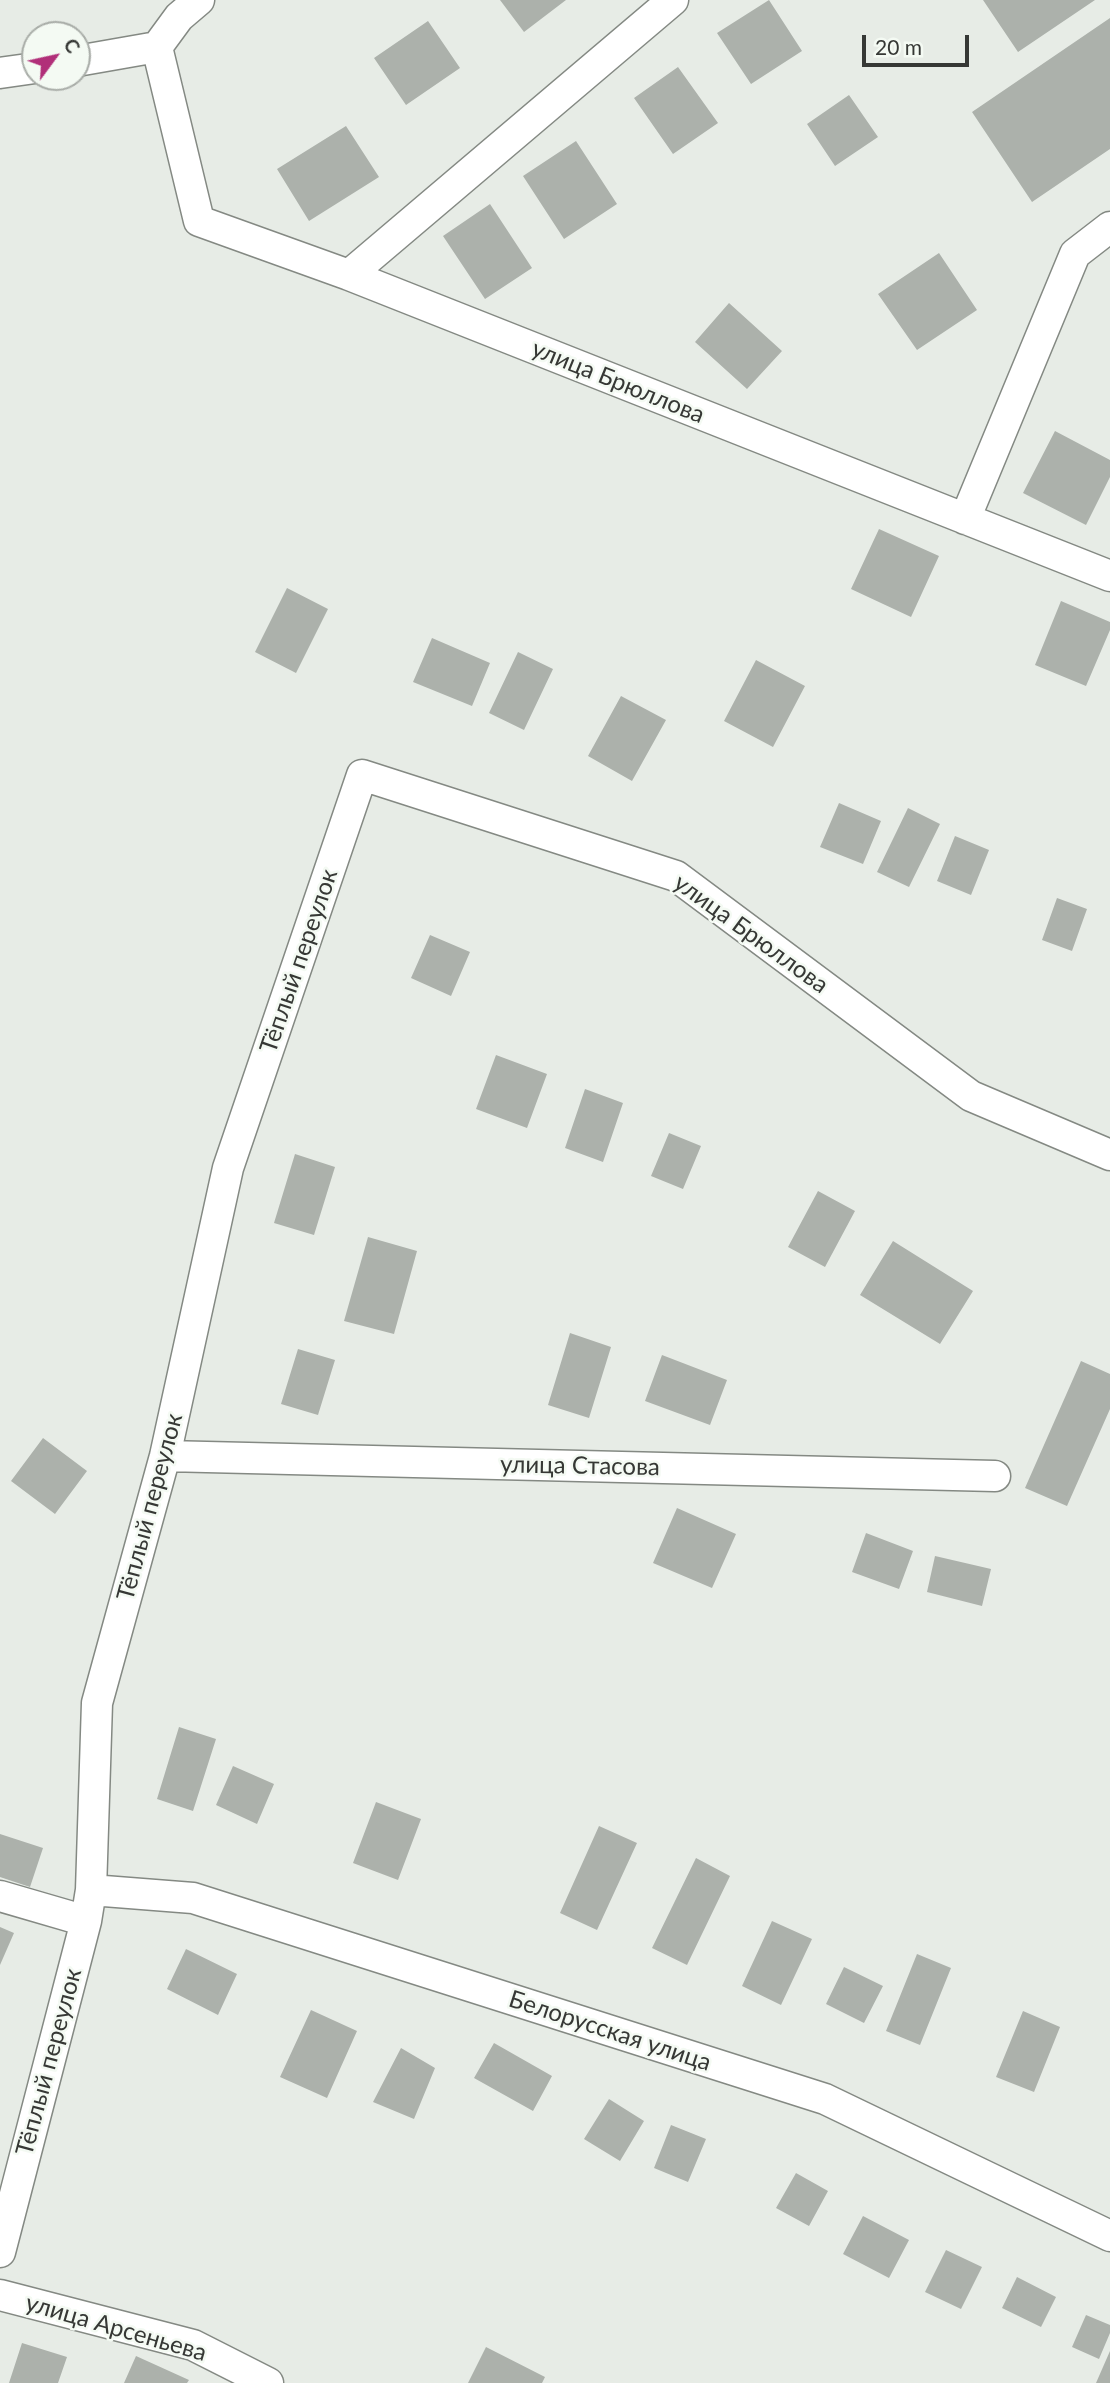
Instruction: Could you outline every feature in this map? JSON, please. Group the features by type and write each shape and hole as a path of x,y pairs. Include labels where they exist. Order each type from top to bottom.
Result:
{"street":[{"path":"91,59 157,47 179,18 199,0"},
{"path":"349,275 673,0"},
{"name":"улица Брюллова","path":"157,47 199,221 349,275 1110,576"},
{"path":"0,73 21,70"},
{"path":"965,519 1074,254 1110,227"},
{"name":"улица Брюллова","path":"362,775 676,876 971,1096 1110,1155"},
{"name":"Тёплый переулок","path":"0,2252 86,1921 90,1890 97,1703 165,1456 228,1168 362,775"},
{"name":"улица Стасова","path":"165,1456 995,1476"},
{"name":"Белорусская улица","path":"90,1890 193,1898 825,2099 1110,2236"},
{"path":"0,1896 86,1921"},
{"name":"улица Арсеньева","path":"0,2295 193,2345 268,2383"}],"building":[{"path":"500,0 566,0 524,32"},
{"path":"769,0 802,51 751,84 717,33"},
{"path":"983,0 1095,0 1018,52"},
{"path":"1110,18 1110,149 1032,202 972,112"},
{"path":"428,21 460,68 406,105 374,58"},
{"path":"678,67 718,123 673,154 634,98"},
{"path":"849,95 878,137 835,166 807,124"},
{"path":"346,126 379,177 309,221 277,169"},
{"path":"576,141 617,204 564,239 523,176"},
{"path":"490,204 532,268 485,299 443,236"},
{"path":"939,253 977,310 917,350 878,294"},
{"path":"729,303 782,351 747,389 695,342"},
{"path":"1055,431 1110,460 1110,477 1086,525 1023,493"},
{"path":"879,529 939,556 911,617 851,589"},
{"path":"287,588 328,609 296,673 255,652"},
{"path":"1061,601 1110,622 1110,630 1086,686 1035,665"},
{"path":"432,638 490,663 472,706 413,682"},
{"path":"518,652 553,669 524,730 489,713"},
{"path":"756,660 805,686 773,747 724,721"},
{"path":"621,696 666,720 632,781 588,756"},
{"path":"839,803 881,821 863,864 820,847"},
{"path":"908,808 940,824 909,887 877,872"},
{"path":"955,836 989,850 971,895 937,881"},
{"path":"1057,898 1087,909 1072,951 1042,940"},
{"path":"430,935 470,952 451,996 411,978"},
{"path":"496,1055 547,1074 527,1128 476,1109"},
{"path":"585,1089 623,1103 603,1162 565,1148"},
{"path":"669,1133 701,1146 683,1189 651,1176"},
{"path":"295,1154 335,1167 314,1235 274,1223"},
{"path":"818,1191 855,1211 825,1267 788,1247"},
{"path":"368,1237 417,1251 394,1334 344,1321"},
{"path":"893,1241 973,1291 940,1344 860,1295"},
{"path":"570,1333 611,1347 589,1418 548,1405"},
{"path":"298,1349 335,1360 318,1415 281,1404"},
{"path":"662,1355 727,1380 710,1425 645,1401"},
{"path":"1081,1361 1110,1374 1110,1409 1067,1506 1025,1488"},
{"path":"43,1438 87,1471 55,1514 11,1481"},
{"path":"677,1508 736,1534 712,1588 653,1563"},
{"path":"866,1533 913,1551 899,1589 852,1572"},
{"path":"935,1556 991,1569 982,1606 927,1592"},
{"path":"179,1727 216,1739 193,1811 157,1799"},
{"path":"233,1766 274,1784 257,1824 216,1805"},
{"path":"376,1802 421,1819 398,1880 353,1863"},
{"path":"599,1826 637,1843 597,1930 560,1913"},
{"path":"0,1834 43,1848 30,1887 0,1877"},
{"path":"696,1858 730,1876 687,1965 652,1948"},
{"path":"772,1921 812,1939 781,2005 742,1986"},
{"path":"0,1927 14,1933 0,1965"},
{"path":"186,1949 237,1974 218,2015 167,1989"},
{"path":"917,1954 951,1968 920,2045 886,2031"},
{"path":"844,1967 883,1986 864,2023 826,2004"},
{"path":"311,2010 357,2031 327,2098 280,2077"},
{"path":"1023,2011 1060,2027 1034,2092 996,2077"},
{"path":"494,2043 552,2076 533,2111 474,2078"},
{"path":"401,2048 435,2068 414,2119 373,2102"},
{"path":"609,2099 644,2121 620,2161 584,2139"},
{"path":"671,2125 706,2139 688,2182 654,2168"},
{"path":"796,2173 828,2191 809,2226 776,2208"},
{"path":"863,2216 909,2240 889,2278 843,2254"},
{"path":"946,2250 982,2267 961,2309 925,2292"},
{"path":"1017,2277 1056,2297 1041,2327 1002,2308"},
{"path":"1086,2315 1110,2325 1110,2333 1099,2359 1072,2347"},
{"path":"22,2343 67,2357 58,2383 9,2383"},
{"path":"486,2347 545,2377 542,2383 468,2383"},
{"path":"1110,2351 1110,2383 1096,2383"},
{"path":"136,2356 189,2380 187,2383 124,2383"}]}
